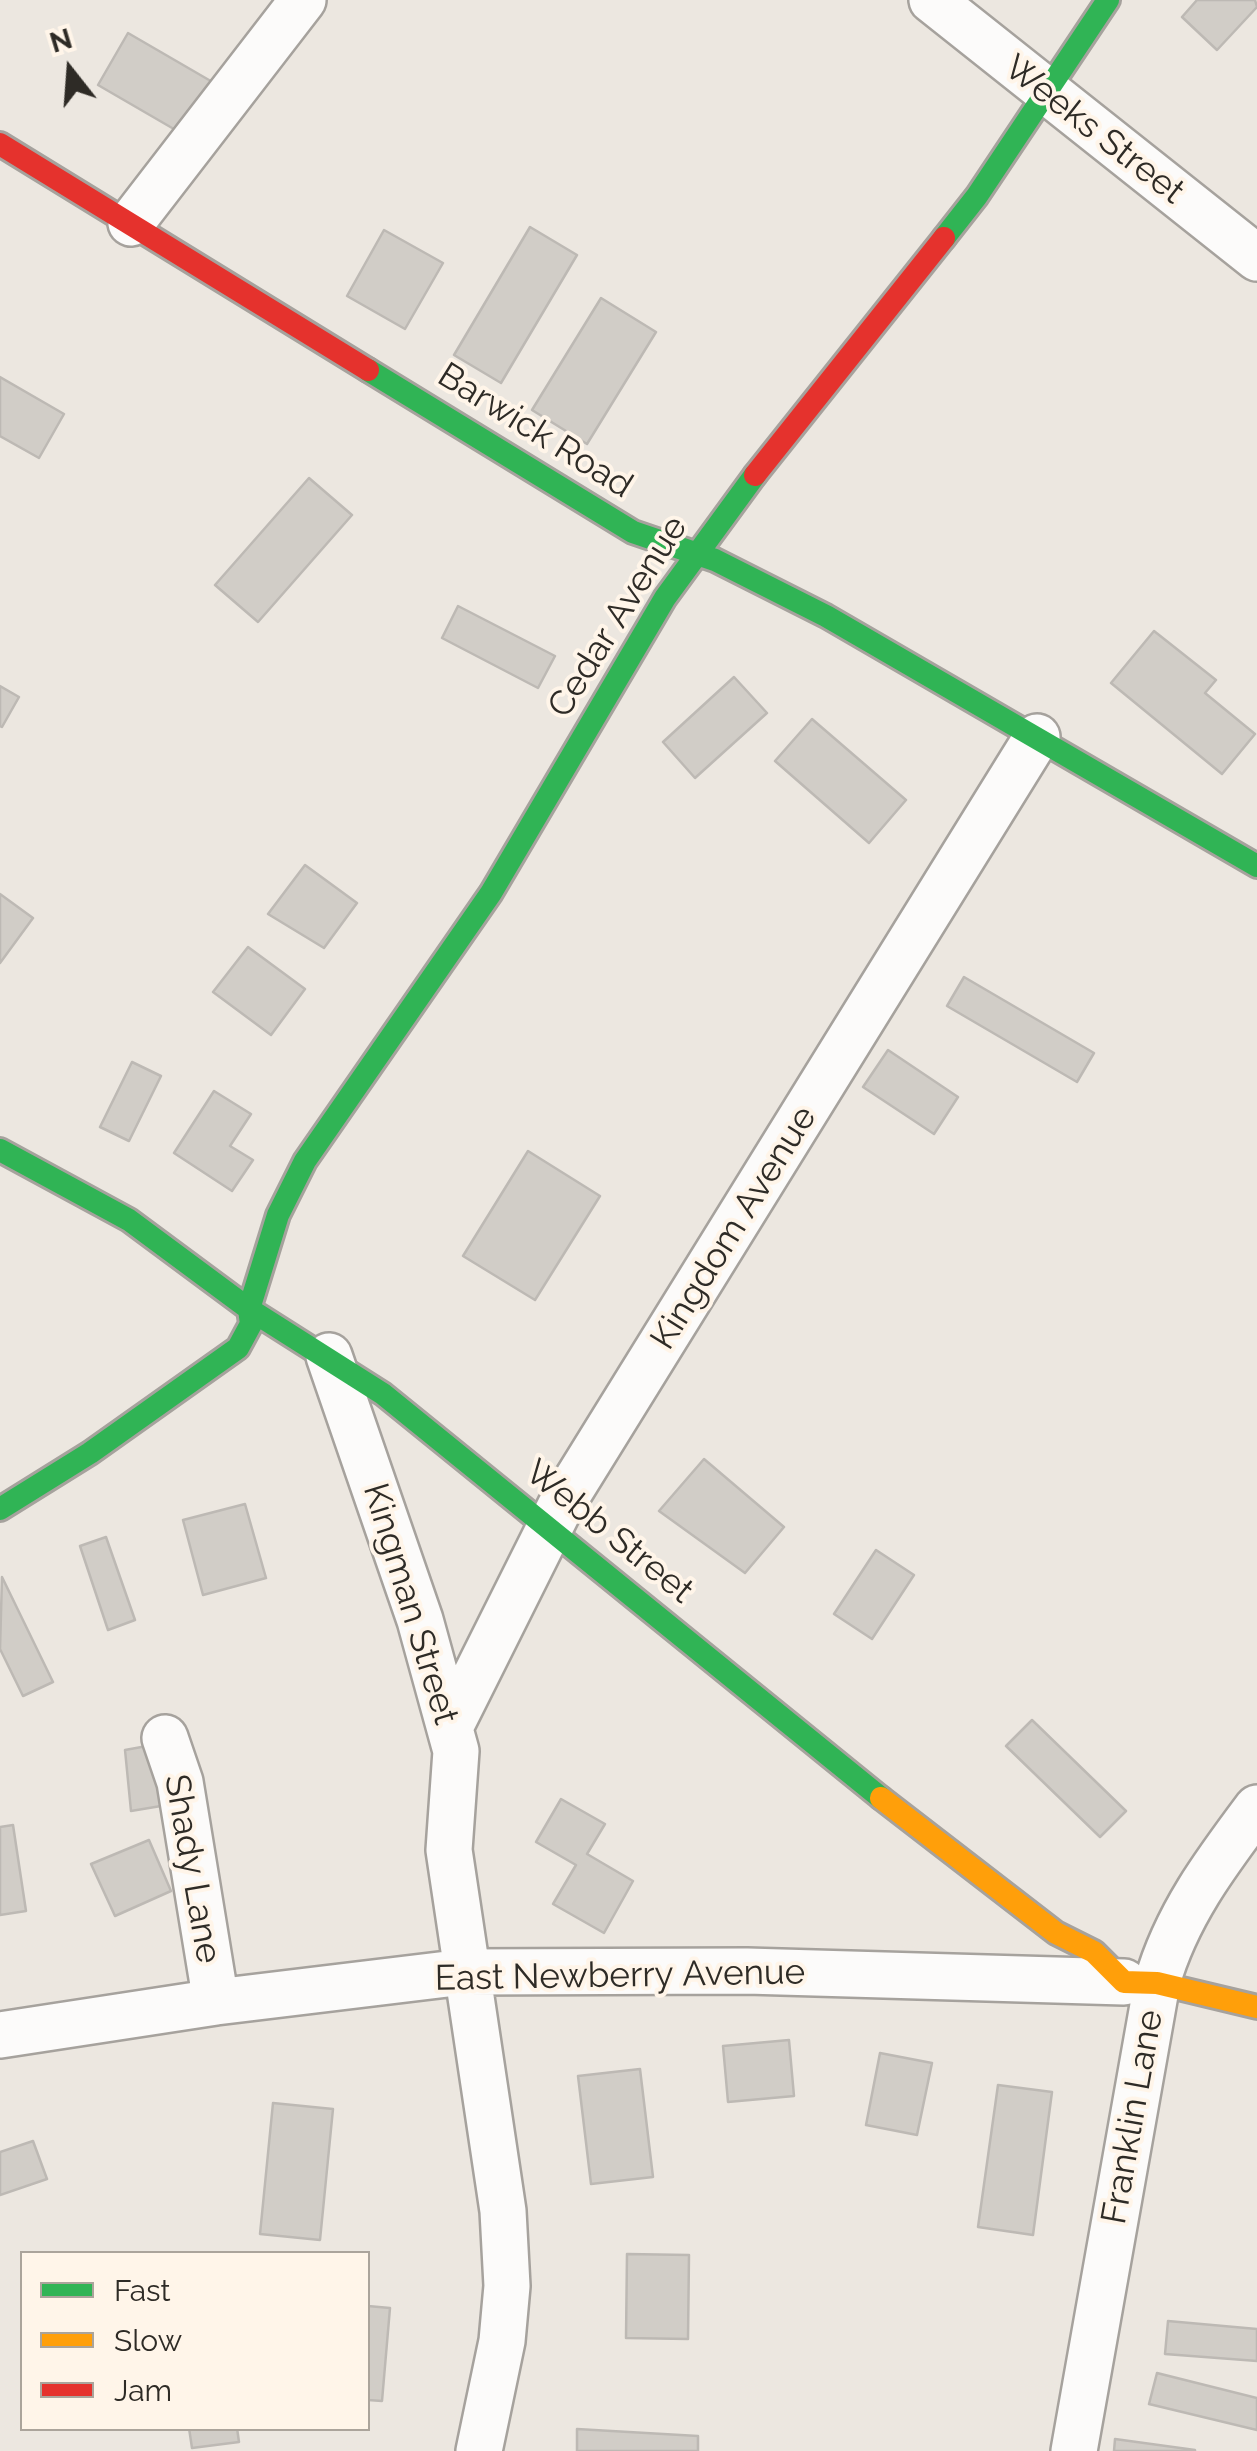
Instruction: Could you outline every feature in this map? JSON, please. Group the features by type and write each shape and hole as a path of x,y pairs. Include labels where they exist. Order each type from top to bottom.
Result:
{"street":[{"path":"131,223 303,0"},
{"name":"Weeks Street","path":"932,0 1257,258"},
{"name":"Cedar Avenue","path":"0,1509 211,1370 238,1348 250,1324 250,1308 278,1215 305,1161 491,893 665,598 735,500 976,196 1108,0"},
{"name":"Barwick Road","path":"0,144 633,532 698,554 809,606 1257,866"},
{"name":"Kingdom Avenue","path":"450,1727 549,1528 1036,737"},
{"name":"Webb Street","path":"0,1150 129,1220 250,1308 329,1356 549,1528 896,1810 1056,1933 1141,1982"},
{"name":"Kingman Street","path":"329,1356 420,1620 456,1751 449,1850 464,1972 504,2211 507,2286 502,2341 479,2451"},
{"name":"Shady Lane","path":"165,1738 180,1782 216,2002"},
{"name":"Franklin Lane","path":"1074,2451 1141,1982 1182,1914 1257,1808"},
{"name":"East Newberry Avenue","path":"0,2035 216,2002 464,1972 747,1971 1141,1982 1257,2007"}],"building":[{"path":"1197,0 1255,0 1257,7 1217,50 1182,17"},
{"path":"128,33 240,98 210,150 98,85"},
{"path":"530,227 577,255 501,383 454,355"},
{"path":"384,230 443,263 405,329 347,296"},
{"path":"601,298 656,332 587,444 532,410"},
{"path":"0,377 64,414 39,458 0,436"},
{"path":"309,478 352,515 258,622 215,585"},
{"path":"458,606 555,656 538,688 442,638"},
{"path":"1154,631 1216,680 1205,693 1255,734 1222,774 1111,683"},
{"path":"734,677 767,713 695,778 663,742"},
{"path":"0,686 19,697 2,727 0,726"},
{"path":"812,719 906,800 869,843 775,761"},
{"path":"305,865 357,903 324,948 268,914"},
{"path":"0,894 33,918 0,963"},
{"path":"248,947 305,989 271,1035 213,992"},
{"path":"964,977 1094,1053 1077,1082 947,1006"},
{"path":"888,1050 958,1097 934,1134 863,1087"},
{"path":"132,1062 161,1076 129,1141 100,1127"},
{"path":"214,1091 251,1114 230,1146 253,1160 232,1191 174,1153"},
{"path":"528,1151 600,1196 535,1300 463,1256"},
{"path":"704,1459 784,1527 745,1573 659,1511"},
{"path":"245,1504 266,1578 203,1595 183,1520"},
{"path":"106,1537 135,1620 108,1630 80,1546"},
{"path":"876,1550 914,1575 872,1639 834,1614"},
{"path":"2,1577 53,1682 23,1696 0,1649"},
{"path":"1032,1720 1126,1811 1100,1837 1006,1746"},
{"path":"169,1742 179,1803 131,1811 125,1750"},
{"path":"561,1799 605,1824 587,1854 633,1881 604,1933 553,1904 576,1865 536,1842"},
{"path":"13,1825 26,1911 0,1915 0,1827"},
{"path":"149,1840 171,1891 115,1916 91,1864"},
{"path":"789,2040 794,2096 728,2102 723,2046"},
{"path":"880,2053 932,2063 917,2135 866,2125"},
{"path":"640,2069 653,2177 591,2184 578,2076"},
{"path":"998,2085 1052,2092 1033,2235 978,2227"},
{"path":"273,2103 333,2109 320,2240 260,2234"},
{"path":"33,2141 47,2179 0,2195 0,2152"},
{"path":"627,2254 689,2255 688,2339 626,2338"},
{"path":"370,2306 390,2308 382,2401 370,2400"},
{"path":"1168,2321 1257,2329 1257,2361 1165,2354"},
{"path":"1157,2373 1257,2398 1257,2430 1149,2404"},
{"path":"577,2429 698,2436 698,2451 577,2451"},
{"path":"189,2431 237,2431 239,2442 192,2448"},
{"path":"1115,2439 1195,2450 1195,2451 1114,2451"}],"traffic: fast":[{"path":"944,238 977,196 1108,0"},
{"path":"368,370 633,532 715,560 826,616 1257,866"},
{"path":"0,1509 90,1453 238,1348 251,1324 249,1309 278,1215 305,1161 491,893 665,598 755,475"},
{"path":"0,1150 129,1220 249,1309 383,1394 881,1798"}],"traffic: slow":[{"path":"881,1798 1056,1933 1094,1952 1124,1982 1157,1983 1257,2007"}],"traffic: jam":[{"path":"0,144 368,370"},
{"path":"755,475 944,238"}]}
